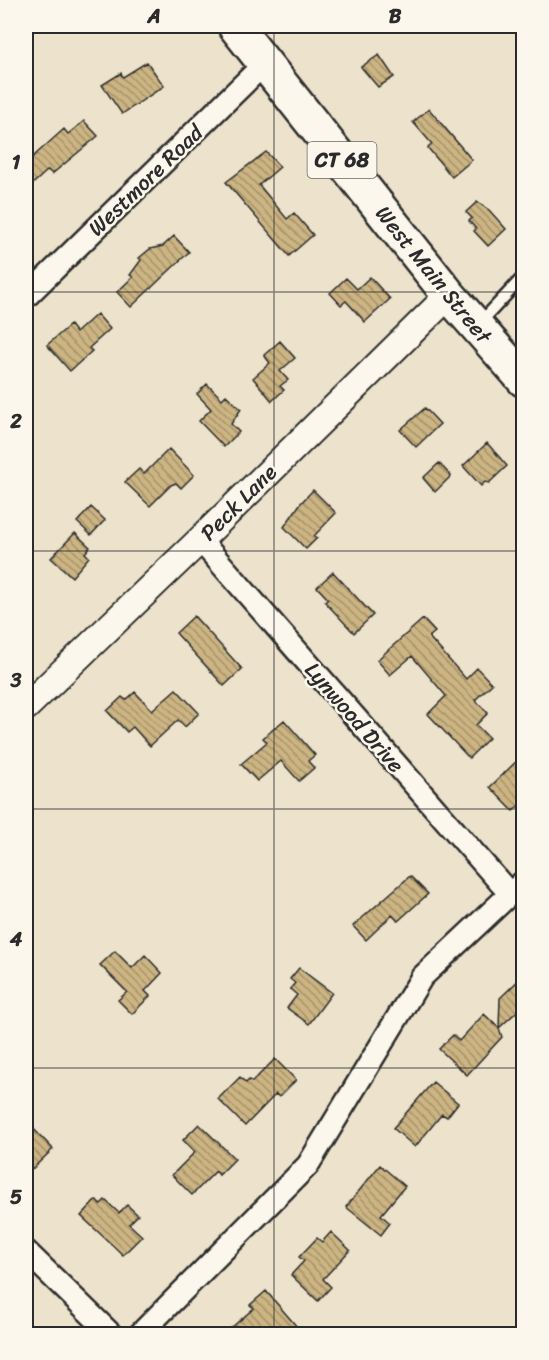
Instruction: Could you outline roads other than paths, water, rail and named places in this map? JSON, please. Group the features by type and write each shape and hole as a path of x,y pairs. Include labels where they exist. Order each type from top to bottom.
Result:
{"main road":[{"name":"West Main Street","path":"235,26 449,295 524,380"}],"street":[{"name":"Westmore Road","path":"26,297 265,63"},
{"name":"Peck Lane","path":"26,707 449,295"},
{"name":"Lynwood Drive","path":"200,540 517,888"},
{"path":"140,1335 308,1166 422,977 517,888"},
{"path":"26,1251 111,1335"}],"lane":[{"path":"476,327 524,276"}]}
